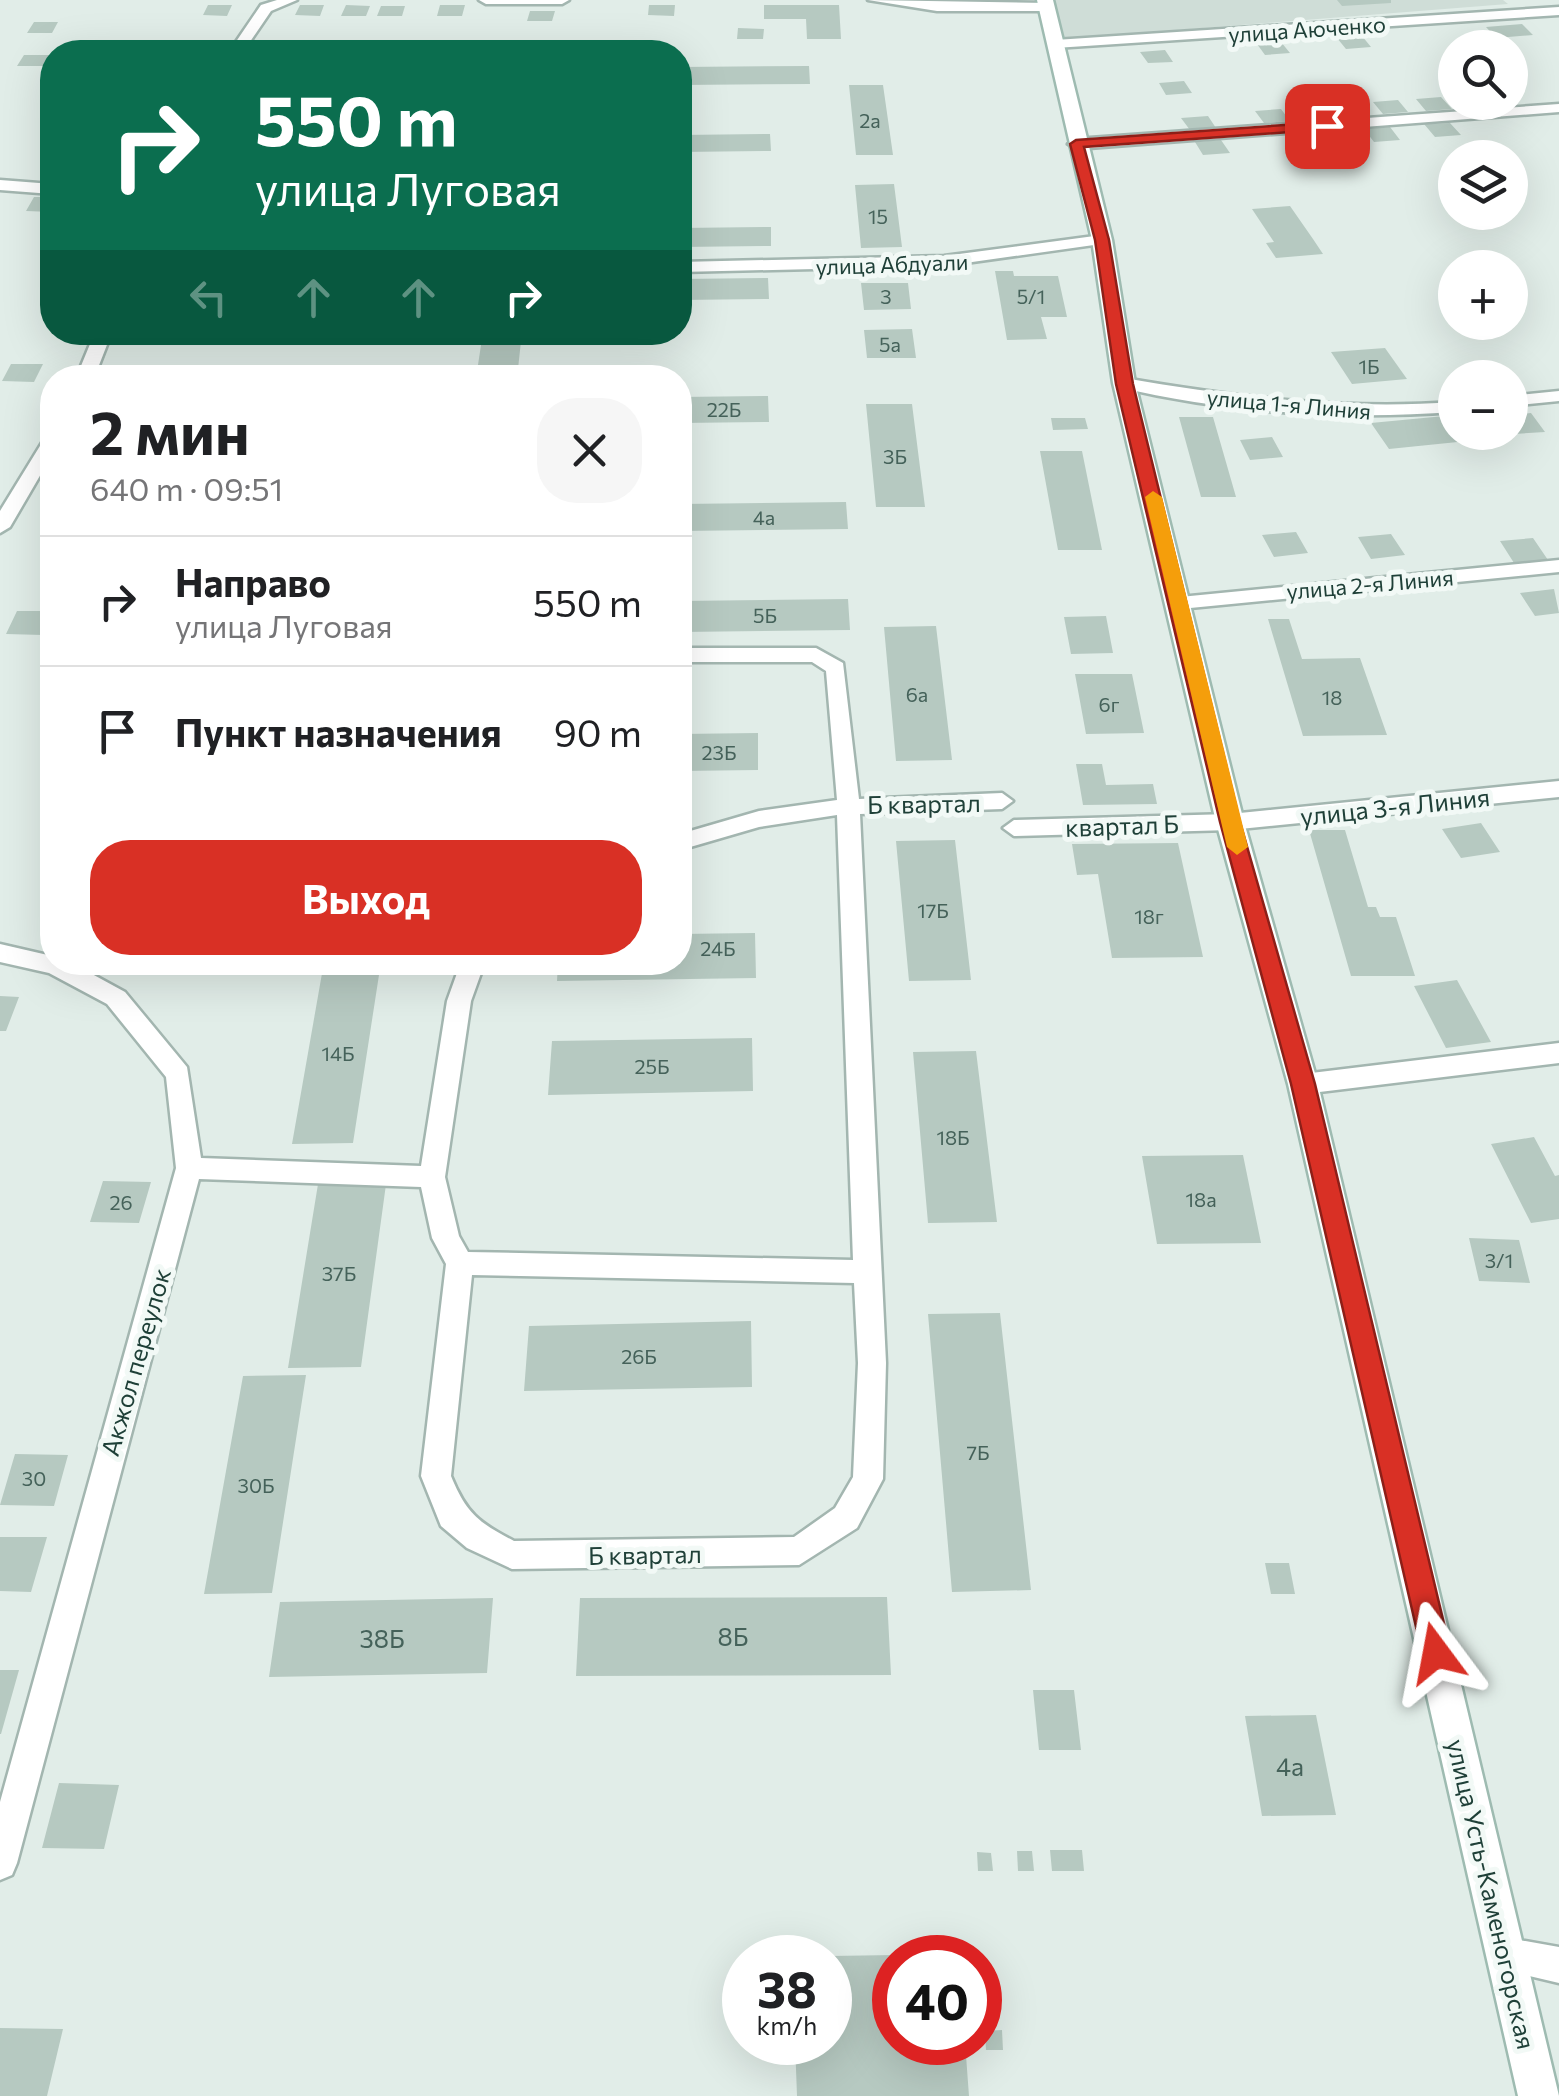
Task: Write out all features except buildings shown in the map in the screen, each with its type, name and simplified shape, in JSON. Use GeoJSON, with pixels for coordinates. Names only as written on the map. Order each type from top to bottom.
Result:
{"type":"FeatureCollection","features":[{"type":"Feature","properties":{"kind":"street"},"geometry":{"type":"LineString","coordinates":[[244,40],[262,12],[274,3],[290,0]]}},
{"type":"Feature","properties":{"kind":"street"},"geometry":{"type":"LineString","coordinates":[[486,0],[562,0]]}},
{"type":"Feature","properties":{"kind":"street"},"geometry":{"type":"LineString","coordinates":[[876,0],[938,7],[1045,3]]}},
{"type":"Feature","properties":{"kind":"street"},"geometry":{"type":"LineString","coordinates":[[1524,0],[1536,12]]}},
{"type":"Feature","properties":{"kind":"street","name":"улица Усть-Каменогорская"},"geometry":{"type":"LineString","coordinates":[[1045,3],[1102,240],[1124,384],[1180,602],[1230,822],[1303,1084],[1540,2096]]}},
{"type":"Feature","properties":{"kind":"street","name":"улица Аюченко"},"geometry":{"type":"LineString","coordinates":[[1054,44],[1559,12]]}},
{"type":"Feature","properties":{"kind":"street"},"geometry":{"type":"LineString","coordinates":[[1076,144],[1559,108]]}},
{"type":"Feature","properties":{"kind":"street"},"geometry":{"type":"LineString","coordinates":[[0,185],[40,188]]}},
{"type":"Feature","properties":{"kind":"street","name":"улица Абдуали"},"geometry":{"type":"LineString","coordinates":[[692,267],[886,268],[1020,256],[1102,240]]}},
{"type":"Feature","properties":{"kind":"street","name":"улица 1-я Линия"},"geometry":{"type":"LineString","coordinates":[[1124,384],[1212,399],[1352,411],[1438,408]]}},
{"type":"Feature","properties":{"kind":"street"},"geometry":{"type":"LineString","coordinates":[[1528,399],[1559,396]]}},
{"type":"Feature","properties":{"kind":"street"},"geometry":{"type":"LineString","coordinates":[[0,527],[40,461]]}},
{"type":"Feature","properties":{"kind":"street","name":"улица 2-я Линия"},"geometry":{"type":"LineString","coordinates":[[1180,602],[1559,566]]}},
{"type":"Feature","properties":{"kind":"street","name":"Б квартал"},"geometry":{"type":"LineString","coordinates":[[468,975],[459,1001],[432,1177],[446,1238],[460,1264],[436,1476],[452,1516],[478,1538],[512,1555],[799,1551],[846,1518],[868,1479],[872,1362],[860,1024],[845,804],[846,749],[836,668],[816,656],[692,654]]}},
{"type":"Feature","properties":{"kind":"street","name":"улица 3-я Линия"},"geometry":{"type":"LineString","coordinates":[[1230,822],[1559,789]]}},
{"type":"Feature","properties":{"kind":"street","name":"Б квартал"},"geometry":{"type":"LineString","coordinates":[[692,838],[764,815],[845,804],[1002,801]]}},
{"type":"Feature","properties":{"kind":"street","name":"квартал Б"},"geometry":{"type":"LineString","coordinates":[[1014,828],[1230,822]]}},
{"type":"Feature","properties":{"kind":"street","name":"Акжол переулок"},"geometry":{"type":"LineString","coordinates":[[0,953],[40,962]]}},
{"type":"Feature","properties":{"kind":"street","name":"Акжол переулок"},"geometry":{"type":"LineString","coordinates":[[0,1863],[189,1168],[178,1074],[116,998],[73,975]]}},
{"type":"Feature","properties":{"kind":"street"},"geometry":{"type":"LineString","coordinates":[[1303,1084],[1559,1052]]}},
{"type":"Feature","properties":{"kind":"street"},"geometry":{"type":"LineString","coordinates":[[189,1168],[432,1177]]}},
{"type":"Feature","properties":{"kind":"street"},"geometry":{"type":"LineString","coordinates":[[460,1264],[867,1272]]}},
{"type":"Feature","properties":{"kind":"street"},"geometry":{"type":"LineString","coordinates":[[1508,1956],[1559,1965]]}},
{"type":"Feature","properties":{"kind":"shaded area"},"geometry":{"type":"Polygon","coordinates":[[[1053,0],[1503,0],[1508,4],[1063,39],[1053,0]]]}},
{"type":"Feature","properties":{"kind":"slow traffic"},"geometry":{"type":"LineString","coordinates":[[1153,497],[1237,847]]}},
{"type":"Feature","properties":{"kind":"route"},"geometry":{"type":"LineString","coordinates":[[1327,126],[1076,144],[1102,240],[1124,384],[1180,602],[1230,822],[1303,1084],[1436,1653]]}}]}
